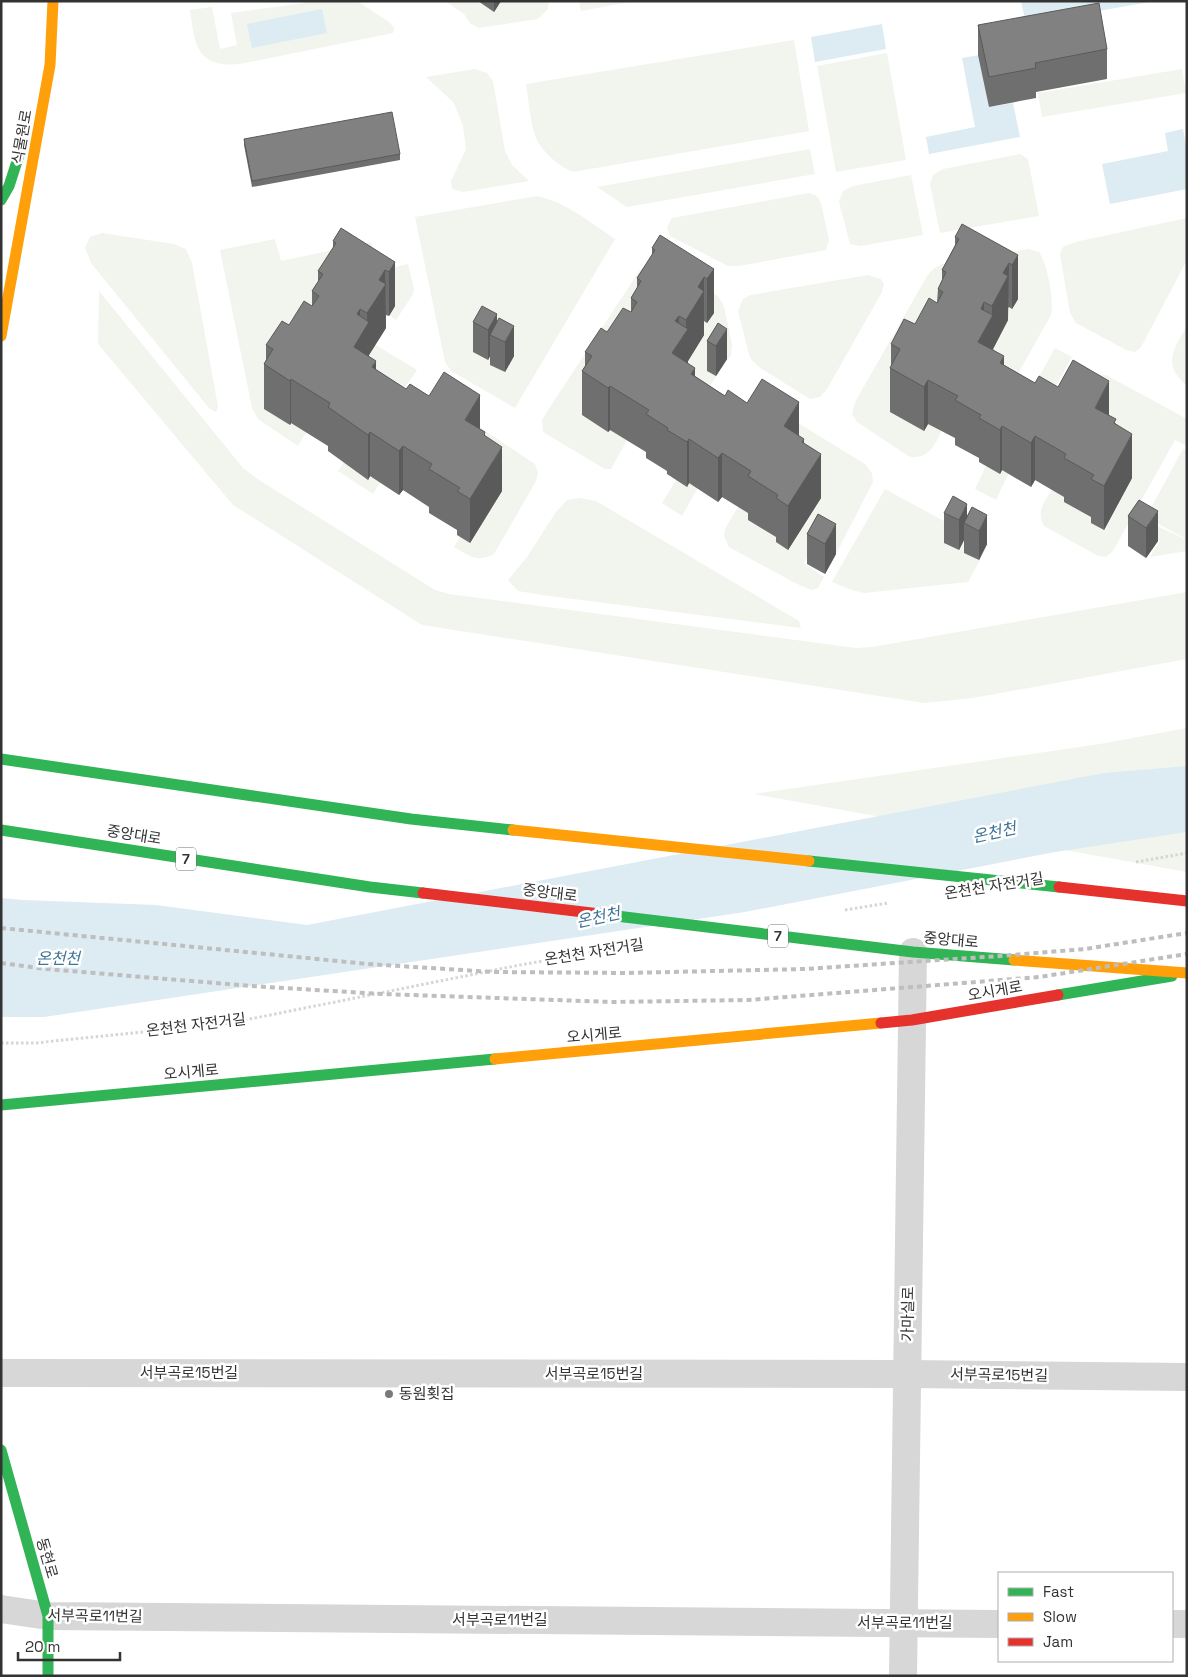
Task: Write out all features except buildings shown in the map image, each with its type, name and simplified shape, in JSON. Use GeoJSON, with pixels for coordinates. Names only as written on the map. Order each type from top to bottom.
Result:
{"type":"FeatureCollection","features":[{"type":"Feature","properties":{"kind":"main road","name":"식물원로"},"geometry":{"type":"LineString","coordinates":[[1,336],[50,65],[53,1]]}},
{"type":"Feature","properties":{"kind":"main road"},"geometry":{"type":"LineString","coordinates":[[1,200],[9,186],[50,65]]}},
{"type":"Feature","properties":{"kind":"main road"},"geometry":{"type":"LineString","coordinates":[[1,759],[411,819],[1187,901]]}},
{"type":"Feature","properties":{"kind":"main road","name":"중앙대로"},"geometry":{"type":"LineString","coordinates":[[1,830],[370,887],[914,952],[1187,974]]}},
{"type":"Feature","properties":{"kind":"main road","name":"오시게로"},"geometry":{"type":"LineString","coordinates":[[1,1105],[912,1020],[1187,974]]}},
{"type":"Feature","properties":{"kind":"main road","name":"동현로"},"geometry":{"type":"LineString","coordinates":[[1,1450],[48,1616],[48,1676]]}},
{"type":"Feature","properties":{"kind":"street","name":"가마실로"},"geometry":{"type":"LineString","coordinates":[[903,1676],[914,952]]}},
{"type":"Feature","properties":{"kind":"street","name":"서부곡로15번길"},"geometry":{"type":"LineString","coordinates":[[1,1373],[907,1374],[1187,1377]]}},
{"type":"Feature","properties":{"kind":"street","name":"서부곡로11번길"},"geometry":{"type":"LineString","coordinates":[[1,1609],[48,1616],[998,1624]]}},
{"type":"Feature","properties":{"kind":"street"},"geometry":{"type":"LineString","coordinates":[[1173,1624],[1187,1624]]}},
{"type":"Feature","properties":{"kind":"path"},"geometry":{"type":"LineString","coordinates":[[1128,863],[1187,853]]}},
{"type":"Feature","properties":{"kind":"path"},"geometry":{"type":"LineString","coordinates":[[844,911],[892,902]]}},
{"type":"Feature","properties":{"kind":"path","name":"온천천 자전거길"},"geometry":{"type":"LineString","coordinates":[[1,1043],[35,1043],[230,1023],[520,965],[618,948]]}},
{"type":"Feature","properties":{"kind":"shaded area"},"geometry":{"type":"Polygon","coordinates":[[[305,1],[357,1],[389,22],[394,28],[393,33],[240,64],[215,62],[201,52],[197,44],[190,10],[212,7],[220,49],[237,45],[231,13],[304,3],[305,1]]]}},
{"type":"Feature","properties":{"kind":"shaded area"},"geometry":{"type":"Polygon","coordinates":[[[445,1],[549,1],[548,9],[538,19],[479,28],[470,23],[464,14],[445,1]]]}},
{"type":"Feature","properties":{"kind":"shaded area"},"geometry":{"type":"Polygon","coordinates":[[[579,1],[634,1],[581,11],[579,1]]]}},
{"type":"Feature","properties":{"kind":"shaded area"},"geometry":{"type":"Polygon","coordinates":[[[794,40],[809,131],[573,172],[563,167],[549,155],[541,147],[535,136],[531,122],[526,84],[794,40]]]}},
{"type":"Feature","properties":{"kind":"shaded area"},"geometry":{"type":"Polygon","coordinates":[[[887,53],[906,160],[836,172],[817,66],[887,53]]]}},
{"type":"Feature","properties":{"kind":"shaded area"},"geometry":{"type":"Polygon","coordinates":[[[475,69],[487,73],[493,81],[505,151],[512,165],[529,181],[463,192],[452,189],[451,181],[466,149],[463,126],[454,103],[426,77],[475,69]]]}},
{"type":"Feature","properties":{"kind":"shaded area"},"geometry":{"type":"Polygon","coordinates":[[[1182,69],[1186,93],[1042,117],[1038,93],[1182,69]]]}},
{"type":"Feature","properties":{"kind":"shaded area"},"geometry":{"type":"Polygon","coordinates":[[[810,149],[815,174],[627,207],[597,187],[810,149]]]}},
{"type":"Feature","properties":{"kind":"shaded area"},"geometry":{"type":"Polygon","coordinates":[[[1020,154],[1028,159],[1039,216],[940,233],[930,184],[933,175],[943,169],[1020,154]]]}},
{"type":"Feature","properties":{"kind":"shaded area"},"geometry":{"type":"Polygon","coordinates":[[[911,175],[923,235],[861,246],[850,244],[839,202],[843,191],[853,186],[911,175]]]}},
{"type":"Feature","properties":{"kind":"shaded area"},"geometry":{"type":"Polygon","coordinates":[[[809,193],[817,196],[821,203],[829,240],[826,250],[739,266],[728,266],[670,236],[667,227],[672,218],[809,193]]]}},
{"type":"Feature","properties":{"kind":"shaded area"},"geometry":{"type":"Polygon","coordinates":[[[537,196],[568,208],[615,239],[515,408],[451,371],[445,362],[415,217],[537,196]]]}},
{"type":"Feature","properties":{"kind":"shaded area"},"geometry":{"type":"Polygon","coordinates":[[[1187,218],[1187,260],[1141,347],[1135,352],[1126,350],[1076,323],[1070,313],[1060,254],[1063,247],[1075,242],[1187,218]]]}},
{"type":"Feature","properties":{"kind":"shaded area"},"geometry":{"type":"Polygon","coordinates":[[[102,233],[174,244],[186,249],[192,263],[218,407],[216,412],[209,408],[91,263],[85,248],[90,237],[102,233]]]}},
{"type":"Feature","properties":{"kind":"shaded area"},"geometry":{"type":"Polygon","coordinates":[[[275,239],[281,261],[371,242],[378,271],[408,264],[414,289],[413,294],[396,320],[388,314],[369,341],[417,370],[399,396],[464,417],[535,464],[538,473],[536,481],[494,554],[478,558],[469,556],[454,547],[468,523],[387,472],[373,494],[338,471],[353,449],[311,424],[298,446],[258,419],[252,408],[220,250],[275,239]]]}},
{"type":"Feature","properties":{"kind":"shaded area"},"geometry":{"type":"Polygon","coordinates":[[[1029,249],[1039,252],[1048,274],[1051,292],[1051,315],[996,413],[1095,375],[1106,375],[1187,419],[1187,446],[1175,440],[1113,551],[1106,557],[1098,556],[1044,526],[1041,510],[1055,485],[1014,462],[996,500],[975,489],[994,449],[947,419],[934,446],[924,455],[910,457],[857,422],[852,414],[855,402],[927,276],[934,268],[945,263],[1029,249]]]}},
{"type":"Feature","properties":{"kind":"shaded area"},"geometry":{"type":"Polygon","coordinates":[[[658,262],[718,296],[724,306],[732,344],[731,355],[703,396],[655,407],[777,410],[865,464],[872,473],[873,482],[837,552],[816,541],[804,563],[824,577],[818,588],[811,590],[793,582],[729,547],[724,536],[725,529],[747,491],[709,468],[682,516],[662,503],[684,467],[632,431],[611,469],[605,469],[543,432],[542,420],[640,270],[649,264],[658,262]]]}},
{"type":"Feature","properties":{"kind":"shaded area"},"geometry":{"type":"Polygon","coordinates":[[[868,275],[881,279],[884,284],[882,292],[827,389],[820,397],[810,399],[759,367],[750,358],[738,311],[743,299],[750,295],[868,275]]]}},
{"type":"Feature","properties":{"kind":"shaded area"},"geometry":{"type":"Polygon","coordinates":[[[99,291],[243,468],[259,480],[435,590],[449,594],[856,648],[872,647],[1187,592],[1187,659],[973,698],[924,703],[422,625],[233,505],[98,344],[99,291]]]}},
{"type":"Feature","properties":{"kind":"shaded area"},"geometry":{"type":"Polygon","coordinates":[[[1187,326],[1187,386],[1174,370],[1172,357],[1187,326]]]}},
{"type":"Feature","properties":{"kind":"shaded area"},"geometry":{"type":"Polygon","coordinates":[[[1055,348],[1072,357],[1047,402],[1030,393],[1055,348]]]}},
{"type":"Feature","properties":{"kind":"shaded area"},"geometry":{"type":"Polygon","coordinates":[[[1183,449],[1187,451],[1186,539],[1146,517],[1183,449]]]}},
{"type":"Feature","properties":{"kind":"shaded area"},"geometry":{"type":"Polygon","coordinates":[[[885,489],[988,545],[968,582],[864,593],[832,582],[885,489]]]}},
{"type":"Feature","properties":{"kind":"shaded area"},"geometry":{"type":"Polygon","coordinates":[[[580,498],[596,501],[799,621],[801,628],[518,591],[508,580],[527,557],[556,512],[567,500],[580,498]]]}},
{"type":"Feature","properties":{"kind":"shaded area"},"geometry":{"type":"Polygon","coordinates":[[[1144,520],[1187,540],[1187,551],[1150,557],[1160,541],[1142,528],[1144,520]]]}},
{"type":"Feature","properties":{"kind":"shaded area"},"geometry":{"type":"Polygon","coordinates":[[[1187,728],[1187,872],[754,794],[1100,744],[1187,728]]]}},
{"type":"Feature","properties":{"kind":"water"},"geometry":{"type":"Polygon","coordinates":[[[1021,1],[1155,1],[1026,24],[1021,1]]]}},
{"type":"Feature","properties":{"kind":"water"},"geometry":{"type":"Polygon","coordinates":[[[322,9],[327,33],[252,48],[247,24],[322,9]]]}},
{"type":"Feature","properties":{"kind":"water"},"geometry":{"type":"Polygon","coordinates":[[[882,24],[886,49],[815,62],[811,37],[882,24]]]}},
{"type":"Feature","properties":{"kind":"water"},"geometry":{"type":"Polygon","coordinates":[[[979,55],[989,107],[1013,103],[1020,137],[929,154],[926,137],[975,127],[962,58],[979,55]]]}},
{"type":"Feature","properties":{"kind":"water"},"geometry":{"type":"Polygon","coordinates":[[[1183,129],[1187,151],[1187,189],[1110,204],[1102,164],[1168,151],[1165,133],[1183,129]]]}},
{"type":"Feature","properties":{"kind":"water","name":"온천천"},"geometry":{"type":"Polygon","coordinates":[[[1187,766],[1187,832],[1055,852],[745,912],[44,1017],[1,1017],[1,898],[156,905],[307,925],[1104,773],[1187,766]]]}},
{"type":"Feature","properties":{"kind":"railway"},"geometry":{"type":"LineString","coordinates":[[1,928],[368,964],[493,972],[626,973],[805,969],[1000,956],[1085,949],[1187,933]]}},
{"type":"Feature","properties":{"kind":"railway"},"geometry":{"type":"LineString","coordinates":[[1,963],[46,969],[251,986],[382,994],[612,1002],[748,1000],[1039,977],[1187,954]]}},
{"type":"Feature","properties":{"kind":"traffic: fast"},"geometry":{"type":"LineString","coordinates":[[1,200],[9,186],[20,152]]}},
{"type":"Feature","properties":{"kind":"traffic: fast"},"geometry":{"type":"LineString","coordinates":[[1,759],[411,819],[513,830]]}},
{"type":"Feature","properties":{"kind":"traffic: fast"},"geometry":{"type":"LineString","coordinates":[[1,830],[370,887],[423,893]]}},
{"type":"Feature","properties":{"kind":"traffic: fast"},"geometry":{"type":"LineString","coordinates":[[809,861],[1059,887]]}},
{"type":"Feature","properties":{"kind":"traffic: fast"},"geometry":{"type":"LineString","coordinates":[[600,914],[913,952],[1014,960]]}},
{"type":"Feature","properties":{"kind":"traffic: fast"},"geometry":{"type":"LineString","coordinates":[[1058,995],[1172,976]]}},
{"type":"Feature","properties":{"kind":"traffic: fast"},"geometry":{"type":"LineString","coordinates":[[1,1105],[495,1059]]}},
{"type":"Feature","properties":{"kind":"traffic: fast"},"geometry":{"type":"LineString","coordinates":[[1,1450],[48,1616],[48,1676]]}},
{"type":"Feature","properties":{"kind":"traffic: slow"},"geometry":{"type":"LineString","coordinates":[[1,336],[50,65],[53,1]]}},
{"type":"Feature","properties":{"kind":"traffic: slow"},"geometry":{"type":"LineString","coordinates":[[513,830],[809,861]]}},
{"type":"Feature","properties":{"kind":"traffic: slow"},"geometry":{"type":"LineString","coordinates":[[1014,960],[1187,973]]}},
{"type":"Feature","properties":{"kind":"traffic: slow"},"geometry":{"type":"LineString","coordinates":[[495,1059],[881,1023]]}},
{"type":"Feature","properties":{"kind":"traffic: jam"},"geometry":{"type":"LineString","coordinates":[[1059,887],[1187,901]]}},
{"type":"Feature","properties":{"kind":"traffic: jam"},"geometry":{"type":"LineString","coordinates":[[423,893],[600,914]]}},
{"type":"Feature","properties":{"kind":"traffic: jam"},"geometry":{"type":"LineString","coordinates":[[881,1023],[912,1020],[1058,995]]}},
{"type":"Feature","properties":{"kind":"place","name":"동원횟집"},"geometry":{"type":"Point","coordinates":[389,1394]}}]}
